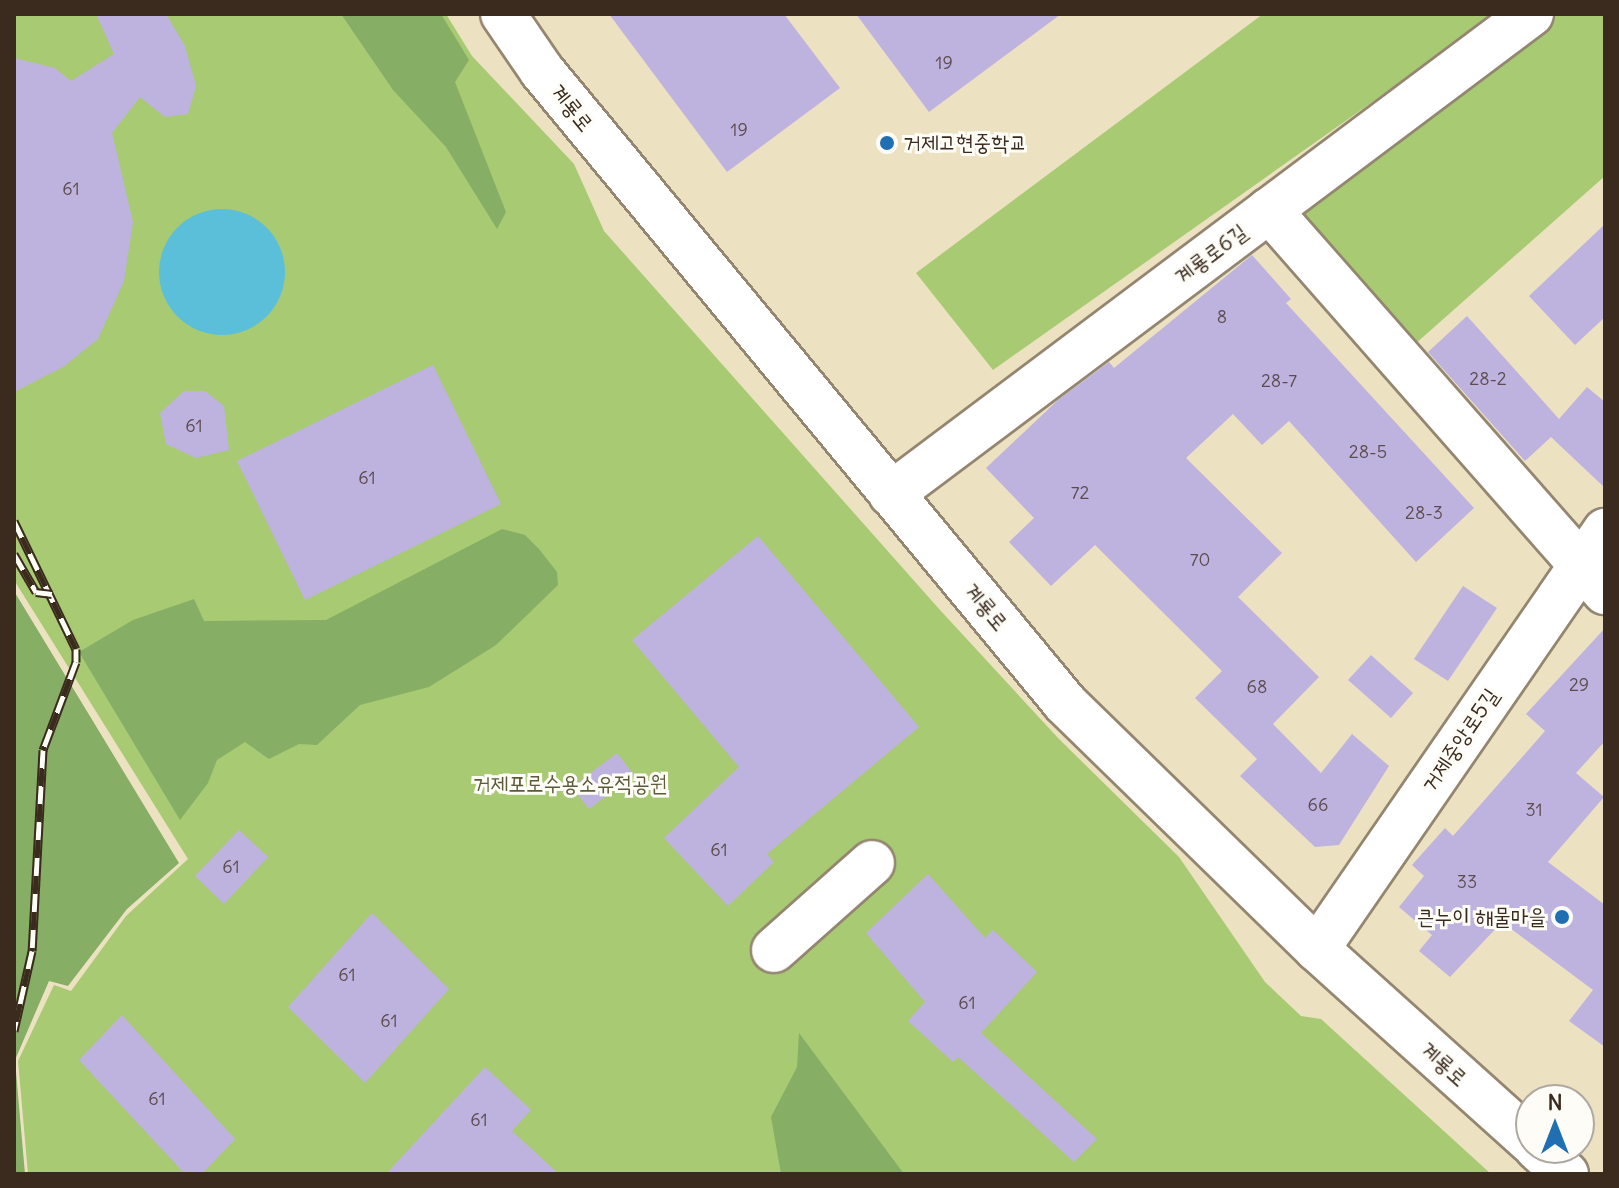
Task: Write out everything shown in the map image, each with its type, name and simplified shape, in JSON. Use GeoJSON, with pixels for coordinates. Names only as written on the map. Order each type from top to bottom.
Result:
{"type":"FeatureCollection","features":[{"type":"Feature","properties":{"kind":"street","name":"계룡로"},"geometry":{"type":"LineString","coordinates":[[503,14],[542,71],[1065,703],[1317,949],[1515,1128]]}},
{"type":"Feature","properties":{"kind":"street","name":"계룡로6길"},"geometry":{"type":"LineString","coordinates":[[891,494],[1531,14]]}},
{"type":"Feature","properties":{"kind":"street"},"geometry":{"type":"LineString","coordinates":[[1269,210],[1592,579]]}},
{"type":"Feature","properties":{"kind":"street","name":"거제중앙로5길"},"geometry":{"type":"LineString","coordinates":[[1317,949],[1592,579],[1605,531]]}},
{"type":"Feature","properties":{"kind":"street"},"geometry":{"type":"LineString","coordinates":[[774,950],[872,863]]}},
{"type":"Feature","properties":{"kind":"green space","name":"거제포로수용소유적공원"},"geometry":{"type":"Polygon","coordinates":[[[14,14],[446,14],[472,56],[574,164],[604,231],[940,610],[1059,739],[1179,857],[1265,982],[1301,1016],[1321,1019],[1491,1174],[28,1174],[18,1061],[54,985],[71,991],[126,916],[188,859],[14,580],[14,14]]]}},
{"type":"Feature","properties":{"kind":"green space"},"geometry":{"type":"Polygon","coordinates":[[[341,14],[441,14],[469,60],[455,82],[506,212],[497,229],[446,147],[393,90],[341,14]]]}},
{"type":"Feature","properties":{"kind":"green space"},"geometry":{"type":"Polygon","coordinates":[[[1263,14],[1497,14],[993,370],[916,273],[1263,14]]]}},
{"type":"Feature","properties":{"kind":"green space"},"geometry":{"type":"Polygon","coordinates":[[[1531,14],[1605,14],[1605,176],[1397,360],[1269,210],[1531,14]]]}},
{"type":"Feature","properties":{"kind":"green space"},"geometry":{"type":"Polygon","coordinates":[[[502,529],[525,535],[539,549],[557,572],[558,585],[496,645],[429,687],[360,705],[317,745],[299,744],[269,759],[245,742],[217,760],[208,783],[180,820],[79,652],[133,620],[194,599],[204,621],[326,620],[502,529]]]}},
{"type":"Feature","properties":{"kind":"green space"},"geometry":{"type":"Polygon","coordinates":[[[14,591],[179,863],[127,909],[68,986],[49,981],[15,1060],[25,1174],[14,1174],[14,591]]]}},
{"type":"Feature","properties":{"kind":"green space"},"geometry":{"type":"Polygon","coordinates":[[[799,1033],[904,1174],[781,1174],[771,1117],[797,1067],[799,1033]]]}},
{"type":"Feature","properties":{"kind":"water"},"geometry":{"type":"Polygon","coordinates":[[[222,209],[246,214],[267,227],[280,248],[285,272],[280,296],[267,317],[246,330],[222,335],[198,330],[177,317],[164,296],[159,272],[164,248],[177,227],[198,214],[222,209]]]}},
{"type":"Feature","properties":{"kind":"building"},"geometry":{"type":"Polygon","coordinates":[[[96,14],[166,14],[185,46],[196,86],[188,114],[165,117],[140,97],[112,133],[133,222],[124,281],[98,339],[63,367],[14,392],[14,58],[55,68],[71,81],[114,54],[96,14]]]}},
{"type":"Feature","properties":{"kind":"building"},"geometry":{"type":"Polygon","coordinates":[[[609,14],[784,14],[840,88],[727,172],[609,14]]]}},
{"type":"Feature","properties":{"kind":"building"},"geometry":{"type":"Polygon","coordinates":[[[856,14],[1061,14],[929,112],[856,14]]]}},
{"type":"Feature","properties":{"kind":"building"},"geometry":{"type":"Polygon","coordinates":[[[1605,224],[1605,317],[1575,345],[1529,296],[1605,224]]]}},
{"type":"Feature","properties":{"kind":"building"},"geometry":{"type":"Polygon","coordinates":[[[1252,255],[1291,299],[1286,303],[1474,508],[1416,562],[1289,421],[1262,445],[1233,414],[1186,458],[1282,553],[1238,597],[1319,677],[1273,724],[1321,773],[1352,734],[1389,766],[1339,845],[1315,847],[1240,776],[1257,759],[1195,698],[1222,671],[1095,545],[1051,586],[1009,542],[1034,518],[986,468],[1058,400],[1109,362],[1114,368],[1252,255]]]}},
{"type":"Feature","properties":{"kind":"building"},"geometry":{"type":"Polygon","coordinates":[[[1467,316],[1559,419],[1587,387],[1605,402],[1605,488],[1551,437],[1525,461],[1428,352],[1467,316]]]}},
{"type":"Feature","properties":{"kind":"building"},"geometry":{"type":"Polygon","coordinates":[[[433,365],[501,504],[305,600],[237,461],[433,365]]]}},
{"type":"Feature","properties":{"kind":"building"},"geometry":{"type":"Polygon","coordinates":[[[184,391],[205,391],[224,406],[229,450],[196,458],[166,444],[160,413],[184,391]]]}},
{"type":"Feature","properties":{"kind":"building"},"geometry":{"type":"Polygon","coordinates":[[[758,536],[919,727],[767,854],[774,862],[728,906],[664,838],[739,767],[632,640],[758,536]]]}},
{"type":"Feature","properties":{"kind":"building"},"geometry":{"type":"Polygon","coordinates":[[[1463,586],[1497,608],[1448,681],[1414,659],[1463,586]]]}},
{"type":"Feature","properties":{"kind":"building"},"geometry":{"type":"Polygon","coordinates":[[[1605,628],[1605,741],[1576,773],[1604,797],[1548,862],[1605,905],[1605,1047],[1569,1021],[1593,990],[1502,922],[1450,977],[1419,951],[1432,935],[1399,907],[1424,876],[1412,865],[1445,828],[1453,836],[1545,731],[1526,714],[1605,628]]]}},
{"type":"Feature","properties":{"kind":"building"},"geometry":{"type":"Polygon","coordinates":[[[1371,655],[1413,693],[1391,718],[1348,680],[1371,655]]]}},
{"type":"Feature","properties":{"kind":"building"},"geometry":{"type":"Polygon","coordinates":[[[617,753],[634,775],[589,809],[572,787],[617,753]]]}},
{"type":"Feature","properties":{"kind":"building"},"geometry":{"type":"Polygon","coordinates":[[[239,830],[268,857],[224,904],[195,876],[239,830]]]}},
{"type":"Feature","properties":{"kind":"building"},"geometry":{"type":"Polygon","coordinates":[[[928,874],[985,938],[993,930],[1037,972],[981,1033],[1097,1139],[1074,1162],[958,1057],[953,1062],[908,1021],[925,1002],[866,933],[928,874]]]}},
{"type":"Feature","properties":{"kind":"building"},"geometry":{"type":"Polygon","coordinates":[[[372,913],[449,989],[365,1083],[288,1007],[372,913]]]}},
{"type":"Feature","properties":{"kind":"building"},"geometry":{"type":"Polygon","coordinates":[[[122,1015],[235,1139],[202,1174],[185,1174],[79,1060],[122,1015]]]}},
{"type":"Feature","properties":{"kind":"building"},"geometry":{"type":"Polygon","coordinates":[[[485,1067],[531,1110],[512,1131],[559,1174],[386,1174],[485,1067]]]}},
{"type":"Feature","properties":{"kind":"railway"},"geometry":{"type":"LineString","coordinates":[[14,521],[76,649],[76,662],[43,750],[32,951],[14,1031]]}},
{"type":"Feature","properties":{"kind":"railway"},"geometry":{"type":"LineString","coordinates":[[14,554],[36,592],[52,594]]}},
{"type":"Feature","properties":{"kind":"place","name":"거제고현중학교"},"geometry":{"type":"Point","coordinates":[887,143]}},
{"type":"Feature","properties":{"kind":"place","name":"큰누이 해물마을"},"geometry":{"type":"Point","coordinates":[1562,917]}}]}
